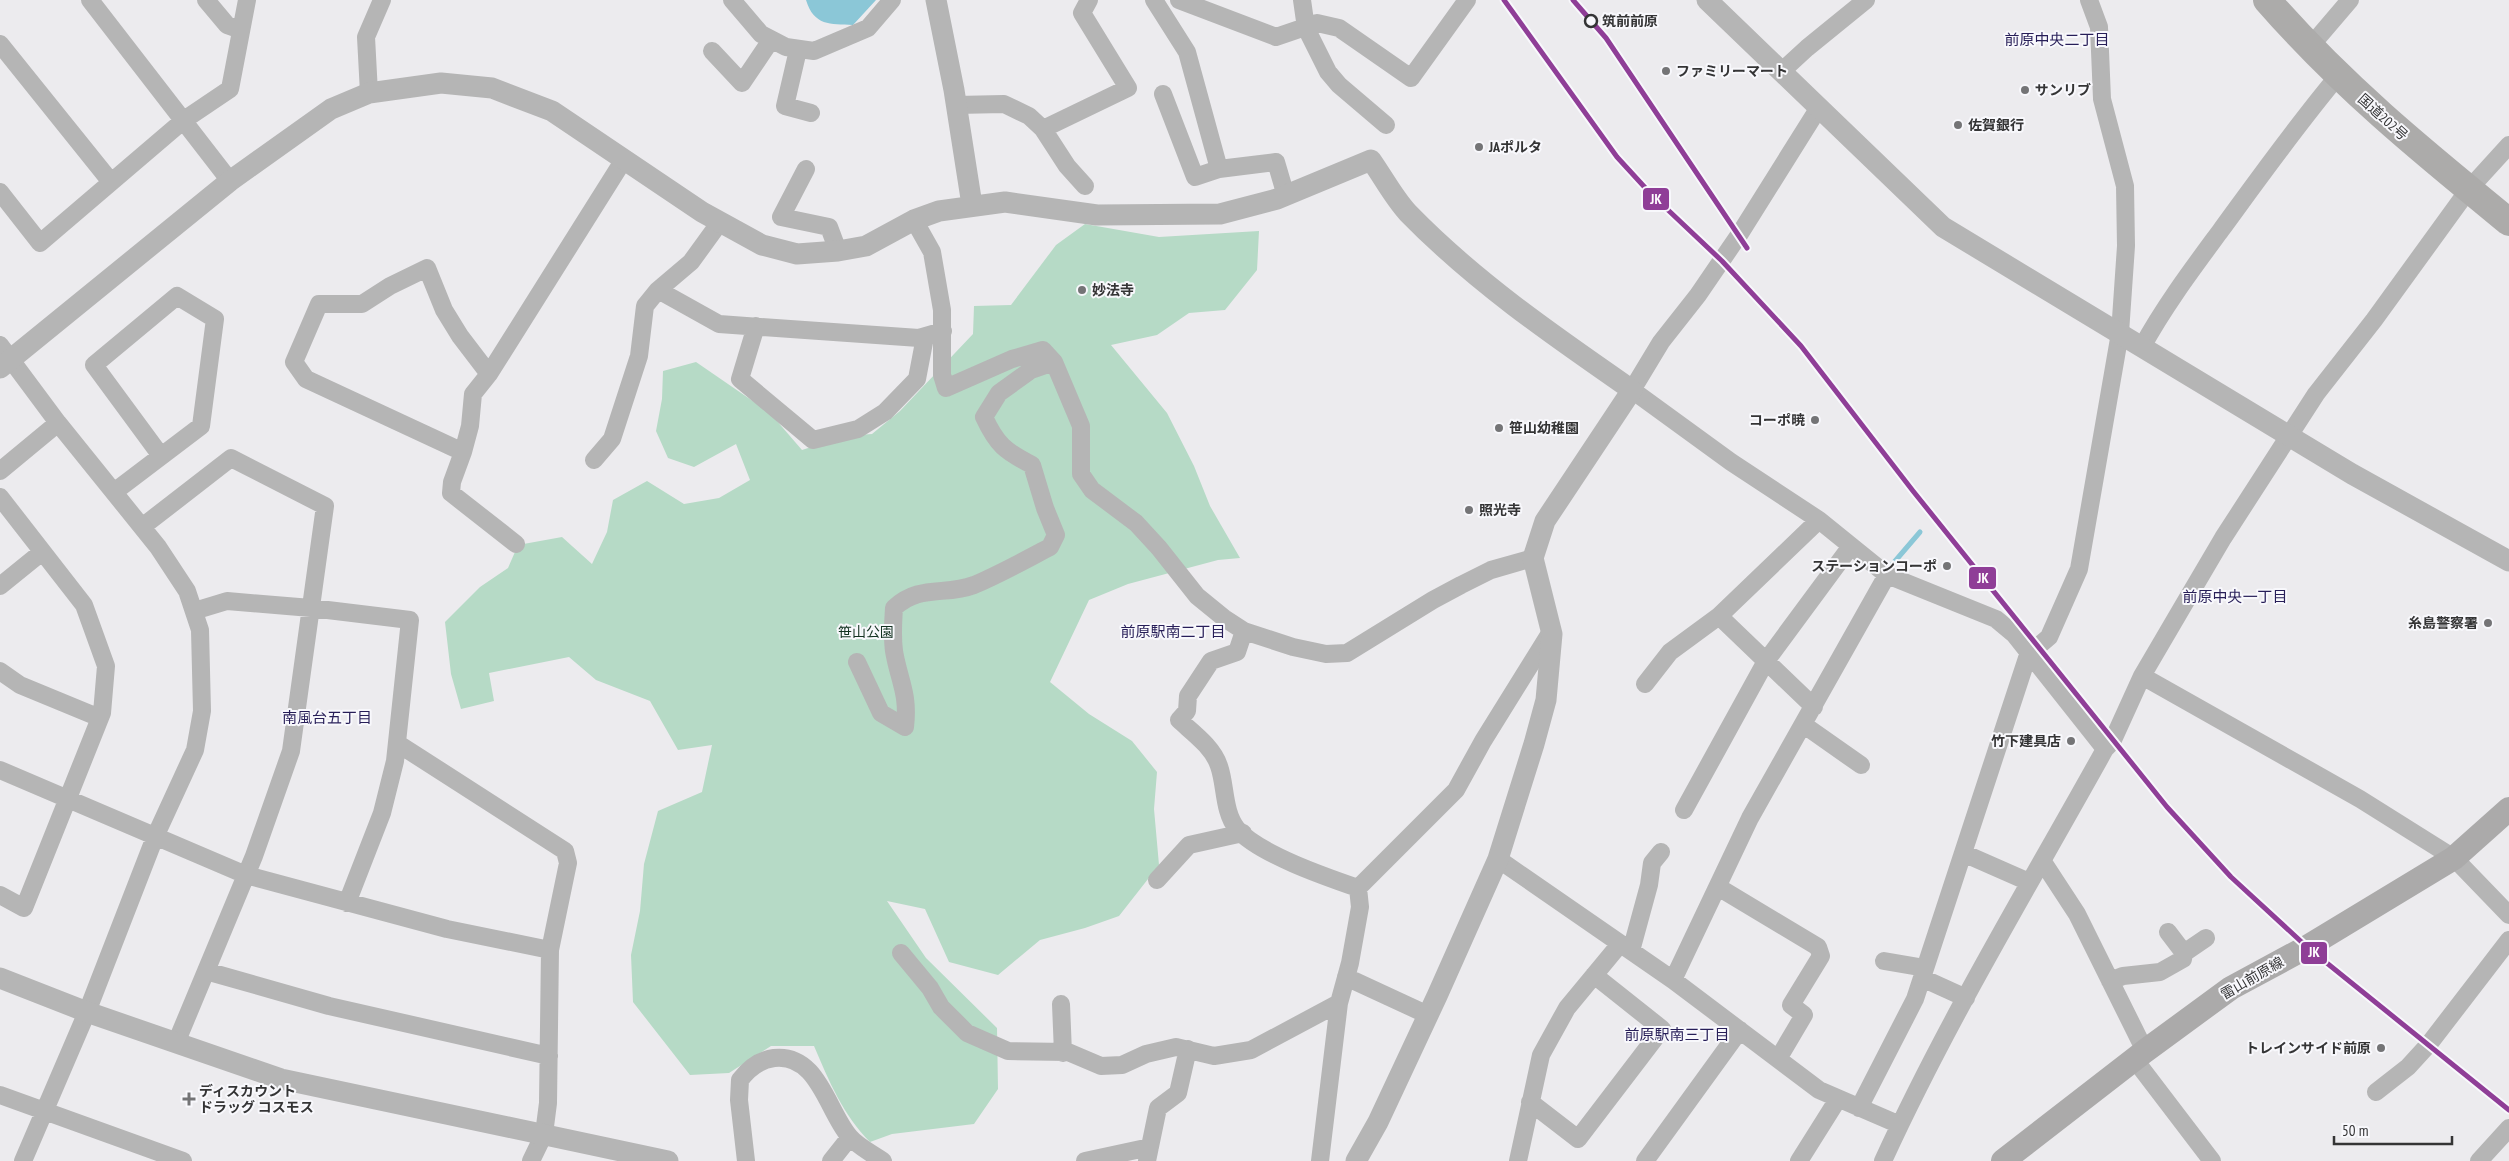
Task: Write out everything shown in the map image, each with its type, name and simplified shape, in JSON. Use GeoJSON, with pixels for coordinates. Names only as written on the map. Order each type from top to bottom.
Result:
{"type":"FeatureCollection","features":[{"type":"Feature","properties":{"kind":"highway","name":"国道202号"},"geometry":{"type":"LineString","coordinates":[[2267,0],[2309,48],[2338,76],[2412,143],[2509,222]]}},
{"type":"Feature","properties":{"kind":"main road","name":"雷山前原線"},"geometry":{"type":"LineString","coordinates":[[2003,1161],[2140,1055],[2231,988],[2307,947],[2454,858],[2509,809]]}},
{"type":"Feature","properties":{"kind":"street"},"geometry":{"type":"LineString","coordinates":[[90,0],[230,181]]}},
{"type":"Feature","properties":{"kind":"street"},"geometry":{"type":"LineString","coordinates":[[206,0],[227,25],[241,30]]}},
{"type":"Feature","properties":{"kind":"street"},"geometry":{"type":"LineString","coordinates":[[0,192],[40,242],[184,120],[230,89],[247,0]]}},
{"type":"Feature","properties":{"kind":"street"},"geometry":{"type":"LineString","coordinates":[[369,93],[366,37],[382,0]]}},
{"type":"Feature","properties":{"kind":"street"},"geometry":{"type":"LineString","coordinates":[[732,0],[761,34],[771,40],[798,50],[814,51],[831,46],[868,28],[892,0]]}},
{"type":"Feature","properties":{"kind":"street"},"geometry":{"type":"LineString","coordinates":[[936,0],[972,206]]}},
{"type":"Feature","properties":{"kind":"street"},"geometry":{"type":"LineString","coordinates":[[1043,129],[1128,88],[1082,14],[1089,0]]}},
{"type":"Feature","properties":{"kind":"street"},"geometry":{"type":"LineString","coordinates":[[1154,0],[1187,52],[1219,169]]}},
{"type":"Feature","properties":{"kind":"street"},"geometry":{"type":"LineString","coordinates":[[1179,0],[1276,37],[1317,23],[1338,28],[1410,78],[1467,0]]}},
{"type":"Feature","properties":{"kind":"street"},"geometry":{"type":"LineString","coordinates":[[1302,0],[1306,28],[1328,72],[1340,85],[1386,125]]}},
{"type":"Feature","properties":{"kind":"street"},"geometry":{"type":"LineString","coordinates":[[1707,0],[1818,109],[1943,227],[2352,474],[2509,561]]}},
{"type":"Feature","properties":{"kind":"street"},"geometry":{"type":"LineString","coordinates":[[1782,72],[1807,48],[1866,0]]}},
{"type":"Feature","properties":{"kind":"street"},"geometry":{"type":"LineString","coordinates":[[2309,48],[2350,0]]}},
{"type":"Feature","properties":{"kind":"street"},"geometry":{"type":"LineString","coordinates":[[1859,1108],[1915,999],[2028,655],[2048,636],[2079,569],[2120,333],[2126,246],[2125,186],[2102,99],[2099,27],[2093,2]]}},
{"type":"Feature","properties":{"kind":"street"},"geometry":{"type":"LineString","coordinates":[[712,51],[742,83],[771,40]]}},
{"type":"Feature","properties":{"kind":"street"},"geometry":{"type":"LineString","coordinates":[[0,44],[111,182]]}},
{"type":"Feature","properties":{"kind":"street"},"geometry":{"type":"LineString","coordinates":[[798,50],[785,106],[811,113]]}},
{"type":"Feature","properties":{"kind":"street"},"geometry":{"type":"LineString","coordinates":[[2142,347],[2161,312],[2178,288],[2258,179],[2338,76]]}},
{"type":"Feature","properties":{"kind":"street"},"geometry":{"type":"LineString","coordinates":[[23,1161],[87,1012],[155,837],[195,750],[202,711],[200,630],[187,591],[158,547],[4,357],[230,181],[331,109],[369,93],[441,83],[492,88],[552,111],[623,161],[720,222],[762,245],[797,254],[838,251],[866,246],[914,220],[939,211],[1005,202],[1097,215],[1168,216],[1220,214],[1286,196],[1371,160],[1407,211],[1462,262],[1567,345],[1731,462],[1818,520],[1887,575],[1996,619],[2014,634],[2028,655],[2104,749]]}},
{"type":"Feature","properties":{"kind":"street"},"geometry":{"type":"LineString","coordinates":[[1163,94],[1195,177],[1219,169],[1276,162],[1286,196]]}},
{"type":"Feature","properties":{"kind":"street"},"geometry":{"type":"LineString","coordinates":[[956,106],[1004,104],[1029,116],[1043,129],[1068,166],[1085,186]]}},
{"type":"Feature","properties":{"kind":"street"},"geometry":{"type":"LineString","coordinates":[[1356,1161],[1378,1122],[1498,859],[1546,700],[1552,630],[1533,558],[1545,521],[1632,390],[1661,342],[1698,295],[1739,235],[1818,109]]}},
{"type":"Feature","properties":{"kind":"street"},"geometry":{"type":"LineString","coordinates":[[1884,1161],[1922,1078],[2104,749],[2112,742],[2142,676],[2223,538],[2316,394],[2386,304],[2469,189],[2509,146]]}},
{"type":"Feature","properties":{"kind":"street"},"geometry":{"type":"LineString","coordinates":[[516,544],[451,493],[452,482],[464,452],[470,426],[473,394],[489,374],[623,161]]}},
{"type":"Feature","properties":{"kind":"street"},"geometry":{"type":"LineString","coordinates":[[806,169],[781,217],[829,227],[838,251]]}},
{"type":"Feature","properties":{"kind":"street"},"geometry":{"type":"LineString","coordinates":[[914,220],[932,252],[942,310],[942,375],[946,388],[1012,359],[1043,350],[1054,362],[1081,426],[1081,474],[1092,490],[1136,523],[1159,548],[1197,596],[1224,618],[1244,631],[1293,647],[1326,654],[1347,653],[1461,585],[1492,570],[1533,558]]}},
{"type":"Feature","properties":{"kind":"street"},"geometry":{"type":"LineString","coordinates":[[594,460],[612,439],[638,356],[645,306],[658,290],[691,262],[720,222]]}},
{"type":"Feature","properties":{"kind":"street"},"geometry":{"type":"LineString","coordinates":[[464,452],[306,379],[294,362],[319,304],[362,304],[390,286],[427,268],[444,310],[460,336],[489,374]]}},
{"type":"Feature","properties":{"kind":"street"},"geometry":{"type":"LineString","coordinates":[[658,290],[719,324],[925,337],[943,331]]}},
{"type":"Feature","properties":{"kind":"street"},"geometry":{"type":"LineString","coordinates":[[114,492],[161,456],[200,426],[215,319],[177,296],[94,365],[161,456]]}},
{"type":"Feature","properties":{"kind":"street"},"geometry":{"type":"LineString","coordinates":[[756,326],[740,379],[813,440],[858,429],[885,412],[917,379],[925,337]]}},
{"type":"Feature","properties":{"kind":"street"},"geometry":{"type":"LineString","coordinates":[[857,662],[881,713],[905,727],[906,693],[895,652],[893,634],[894,608],[903,600],[916,593],[971,586],[1050,547],[1055,540],[1056,535],[1044,508],[1032,465],[1013,455],[995,439],[984,417],[999,393],[1032,370],[1054,362]]}},
{"type":"Feature","properties":{"kind":"street"},"geometry":{"type":"LineString","coordinates":[[0,471],[58,423]]}},
{"type":"Feature","properties":{"kind":"street"},"geometry":{"type":"LineString","coordinates":[[142,527],[230,458],[325,506],[291,751],[246,875],[176,1043]]}},
{"type":"Feature","properties":{"kind":"street"},"geometry":{"type":"LineString","coordinates":[[0,497],[84,605],[106,666],[100,718],[69,800],[24,908],[0,894]]}},
{"type":"Feature","properties":{"kind":"street"},"geometry":{"type":"LineString","coordinates":[[1644,684],[1670,652],[1719,616],[1818,520]]}},
{"type":"Feature","properties":{"kind":"street"},"geometry":{"type":"LineString","coordinates":[[1684,810],[1766,661],[1851,546]]}},
{"type":"Feature","properties":{"kind":"street"},"geometry":{"type":"LineString","coordinates":[[0,586],[42,552]]}},
{"type":"Feature","properties":{"kind":"street"},"geometry":{"type":"LineString","coordinates":[[1673,980],[1750,818],[1887,575]]}},
{"type":"Feature","properties":{"kind":"street"},"geometry":{"type":"LineString","coordinates":[[194,611],[227,601],[311,608],[410,620],[395,761],[382,813],[347,903]]}},
{"type":"Feature","properties":{"kind":"street"},"geometry":{"type":"LineString","coordinates":[[1719,616],[1814,707]]}},
{"type":"Feature","properties":{"kind":"street"},"geometry":{"type":"LineString","coordinates":[[1358,888],[1456,790],[1483,741],[1552,630]]}},
{"type":"Feature","properties":{"kind":"street"},"geometry":{"type":"LineString","coordinates":[[1244,631],[1236,652],[1211,661],[1188,696],[1187,711],[1179,720],[1206,745],[1219,765],[1226,805],[1237,828],[1266,849],[1322,876],[1358,888]]}},
{"type":"Feature","properties":{"kind":"street"},"geometry":{"type":"LineString","coordinates":[[0,671],[20,685],[100,718]]}},
{"type":"Feature","properties":{"kind":"street"},"geometry":{"type":"LineString","coordinates":[[2142,676],[2352,794],[2454,858],[2509,915]]}},
{"type":"Feature","properties":{"kind":"street"},"geometry":{"type":"LineString","coordinates":[[1804,725],[1861,764]]}},
{"type":"Feature","properties":{"kind":"street"},"geometry":{"type":"LineString","coordinates":[[397,743],[565,852],[568,863],[550,950],[548,1103],[544,1134],[531,1161]]}},
{"type":"Feature","properties":{"kind":"street"},"geometry":{"type":"LineString","coordinates":[[0,770],[246,875],[447,929],[550,950]]}},
{"type":"Feature","properties":{"kind":"street"},"geometry":{"type":"LineString","coordinates":[[1157,880],[1188,845],[1243,833]]}},
{"type":"Feature","properties":{"kind":"street"},"geometry":{"type":"LineString","coordinates":[[1518,1161],[1541,1056],[1567,1008],[1594,975],[1626,948],[1649,885],[1652,863],[1661,852]]}},
{"type":"Feature","properties":{"kind":"street"},"geometry":{"type":"LineString","coordinates":[[1963,853],[2030,882]]}},
{"type":"Feature","properties":{"kind":"street"},"geometry":{"type":"LineString","coordinates":[[1498,859],[1673,980],[1819,1090],[1900,1125]]}},
{"type":"Feature","properties":{"kind":"street"},"geometry":{"type":"LineString","coordinates":[[2043,862],[2077,914],[2110,982],[2140,1055],[2212,1161]]}},
{"type":"Feature","properties":{"kind":"street"},"geometry":{"type":"LineString","coordinates":[[1718,887],[1818,947],[1820,956],[1791,1005],[1804,1015],[1778,1059]]}},
{"type":"Feature","properties":{"kind":"street"},"geometry":{"type":"LineString","coordinates":[[1320,1161],[1339,1003],[1360,907],[1358,888]]}},
{"type":"Feature","properties":{"kind":"street"},"geometry":{"type":"LineString","coordinates":[[2168,932],[2184,953]]}},
{"type":"Feature","properties":{"kind":"street"},"geometry":{"type":"LineString","coordinates":[[2110,982],[2124,976],[2160,972],[2183,959],[2184,953],[2206,938]]}},
{"type":"Feature","properties":{"kind":"street"},"geometry":{"type":"LineString","coordinates":[[2376,1092],[2408,1067],[2429,1044],[2509,940]]}},
{"type":"Feature","properties":{"kind":"street"},"geometry":{"type":"LineString","coordinates":[[901,953],[930,988],[941,1007],[967,1033],[1008,1051],[1068,1052],[1101,1066],[1122,1065],[1146,1054],[1176,1047],[1214,1056],[1251,1050],[1339,1003]]}},
{"type":"Feature","properties":{"kind":"street"},"geometry":{"type":"LineString","coordinates":[[1884,961],[1924,972],[1966,998]]}},
{"type":"Feature","properties":{"kind":"street"},"geometry":{"type":"LineString","coordinates":[[206,970],[329,1006],[549,1056]]}},
{"type":"Feature","properties":{"kind":"street"},"geometry":{"type":"LineString","coordinates":[[1530,1102],[1578,1139],[1662,1029],[1594,975]]}},
{"type":"Feature","properties":{"kind":"street"},"geometry":{"type":"LineString","coordinates":[[1346,977],[1428,1015]]}},
{"type":"Feature","properties":{"kind":"street"},"geometry":{"type":"LineString","coordinates":[[0,978],[87,1012],[281,1079],[668,1161]]}},
{"type":"Feature","properties":{"kind":"street"},"geometry":{"type":"LineString","coordinates":[[1061,1004],[1063,1053]]}},
{"type":"Feature","properties":{"kind":"street"},"geometry":{"type":"LineString","coordinates":[[1645,1161],[1740,1030]]}},
{"type":"Feature","properties":{"kind":"street"},"geometry":{"type":"LineString","coordinates":[[1085,1161],[1148,1154],[1158,1108],[1178,1093],[1188,1049]]}},
{"type":"Feature","properties":{"kind":"street"},"geometry":{"type":"LineString","coordinates":[[746,1161],[739,1100],[740,1080],[750,1068],[764,1060],[783,1058],[798,1061],[803,1065],[816,1079],[850,1137],[884,1161]]}},
{"type":"Feature","properties":{"kind":"street"},"geometry":{"type":"LineString","coordinates":[[0,1095],[183,1161]]}},
{"type":"Feature","properties":{"kind":"street"},"geometry":{"type":"LineString","coordinates":[[1799,1161],[1838,1098]]}},
{"type":"Feature","properties":{"kind":"street"},"geometry":{"type":"LineString","coordinates":[[2479,1161],[2509,1128]]}},
{"type":"Feature","properties":{"kind":"street"},"geometry":{"type":"LineString","coordinates":[[831,1161],[850,1137]]}},
{"type":"Feature","properties":{"kind":"green space","name":"笹山公園"},"geometry":{"type":"Polygon","coordinates":[[[1085,224],[1159,237],[1259,231],[1257,270],[1225,310],[1189,313],[1157,335],[1111,345],[1167,413],[1194,466],[1210,506],[1240,558],[1218,560],[1128,584],[1089,600],[1050,682],[1089,714],[1132,741],[1157,772],[1154,809],[1159,865],[1119,916],[1085,928],[1040,940],[998,975],[949,962],[925,909],[887,901],[926,958],[997,1028],[998,1089],[974,1124],[892,1134],[870,1142],[860,1132],[844,1109],[814,1046],[771,1046],[729,1073],[690,1075],[633,1002],[631,955],[640,911],[644,864],[658,811],[702,792],[712,745],[678,750],[650,701],[596,680],[569,657],[489,673],[494,701],[461,709],[451,674],[445,622],[480,587],[508,568],[518,545],[562,537],[592,564],[607,532],[613,500],[647,481],[684,504],[719,498],[750,480],[736,444],[694,467],[668,458],[656,431],[662,399],[663,371],[696,362],[770,413],[802,450],[845,436],[872,434],[900,411],[973,334],[974,306],[1011,305],[1056,245],[1085,224]]]}},
{"type":"Feature","properties":{"kind":"water"},"geometry":{"type":"Polygon","coordinates":[[[806,0],[876,0],[853,25],[830,24],[818,19],[813,15],[806,0]]]}},
{"type":"Feature","properties":{"kind":"waterway"},"geometry":{"type":"LineString","coordinates":[[1890,567],[1920,532]]}},
{"type":"Feature","properties":{"kind":"transit line","name":"JK"},"geometry":{"type":"LineString","coordinates":[[1504,0],[1617,157],[1650,193],[1722,261],[1801,346],[1913,491],[2167,807],[2231,877],[2307,947],[2509,1110]]}},
{"type":"Feature","properties":{"kind":"transit line","name":"JK"},"geometry":{"type":"LineString","coordinates":[[1573,0],[1606,38],[1747,248]]}},
{"type":"Feature","properties":{"kind":"place","name":"筑前前原"},"geometry":{"type":"Point","coordinates":[1591,21]}},
{"type":"Feature","properties":{"kind":"place","name":"ファミリーマート"},"geometry":{"type":"Point","coordinates":[1666,71]}},
{"type":"Feature","properties":{"kind":"place","name":"サンリブ"},"geometry":{"type":"Point","coordinates":[2025,90]}},
{"type":"Feature","properties":{"kind":"place","name":"佐賀銀行"},"geometry":{"type":"Point","coordinates":[1958,125]}},
{"type":"Feature","properties":{"kind":"place","name":"JAポルタ"},"geometry":{"type":"Point","coordinates":[1479,147]}},
{"type":"Feature","properties":{"kind":"place","name":"妙法寺"},"geometry":{"type":"Point","coordinates":[1082,290]}},
{"type":"Feature","properties":{"kind":"place","name":"コーポ暁"},"geometry":{"type":"Point","coordinates":[1815,420]}},
{"type":"Feature","properties":{"kind":"place","name":"笹山幼稚園"},"geometry":{"type":"Point","coordinates":[1499,428]}},
{"type":"Feature","properties":{"kind":"place","name":"照光寺"},"geometry":{"type":"Point","coordinates":[1469,510]}},
{"type":"Feature","properties":{"kind":"place","name":"ステーションコーポ"},"geometry":{"type":"Point","coordinates":[1947,566]}},
{"type":"Feature","properties":{"kind":"place","name":"糸島警察署"},"geometry":{"type":"Point","coordinates":[2488,623]}},
{"type":"Feature","properties":{"kind":"place","name":"竹下建具店"},"geometry":{"type":"Point","coordinates":[2071,741]}},
{"type":"Feature","properties":{"kind":"place","name":"トレインサイド前原"},"geometry":{"type":"Point","coordinates":[2381,1048]}},
{"type":"Feature","properties":{"kind":"place","name":"ディスカウント ドラッグ コスモス"},"geometry":{"type":"Point","coordinates":[189,1099]}},
{"type":"Feature","properties":{"kind":"district","name":"前原中央二丁目"},"geometry":{"type":"Point","coordinates":[2057,39]}},
{"type":"Feature","properties":{"kind":"district","name":"前原中央一丁目"},"geometry":{"type":"Point","coordinates":[2235,596]}},
{"type":"Feature","properties":{"kind":"district","name":"前原駅南二丁目"},"geometry":{"type":"Point","coordinates":[1173,631]}},
{"type":"Feature","properties":{"kind":"district","name":"南風台五丁目"},"geometry":{"type":"Point","coordinates":[327,717]}},
{"type":"Feature","properties":{"kind":"district","name":"前原駅南三丁目"},"geometry":{"type":"Point","coordinates":[1677,1034]}}]}
